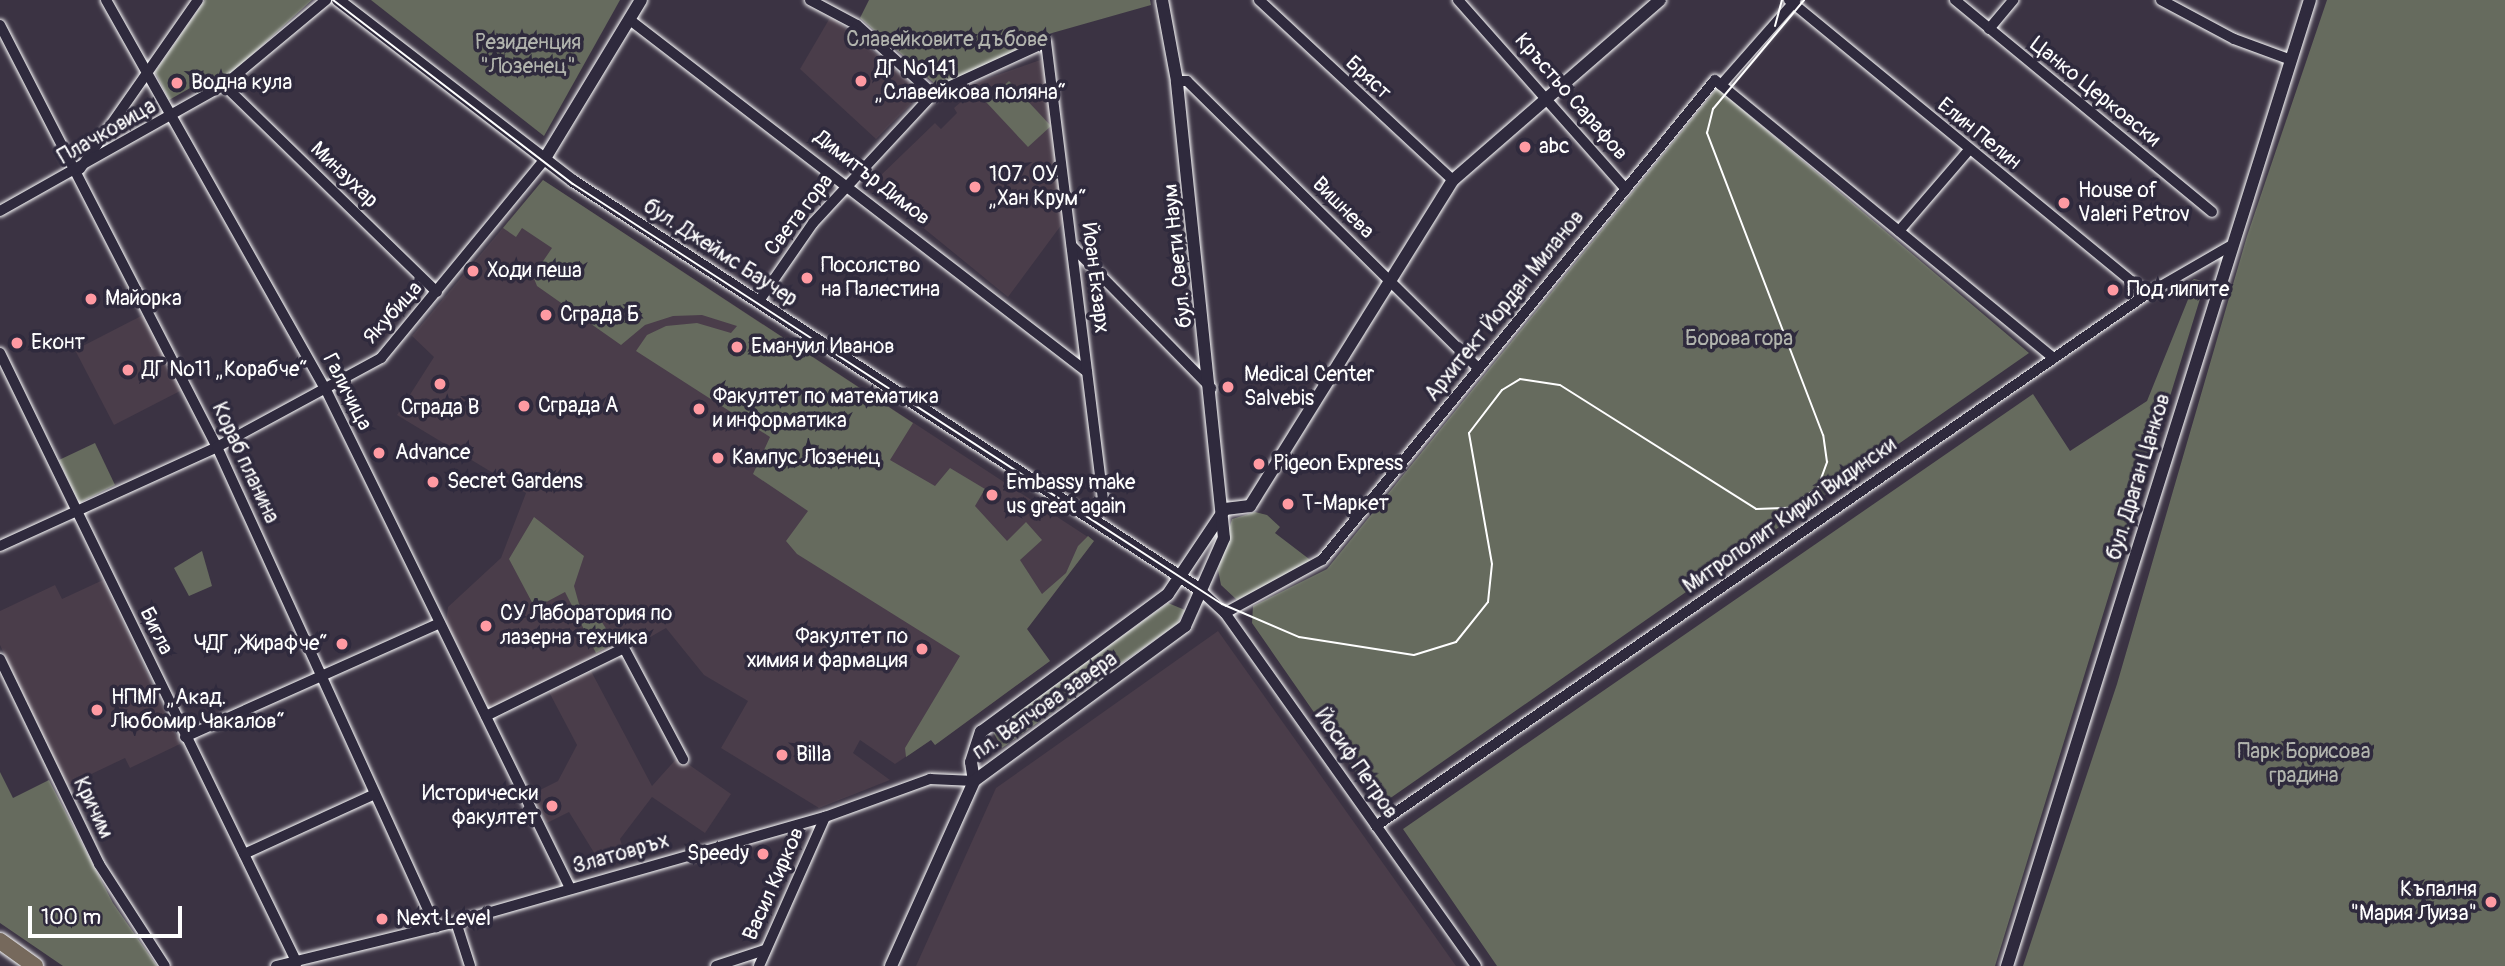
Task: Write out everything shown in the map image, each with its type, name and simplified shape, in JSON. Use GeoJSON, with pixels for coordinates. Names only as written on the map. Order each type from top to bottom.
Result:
{"type":"FeatureCollection","features":[{"type":"Feature","properties":{"kind":"main road"},"geometry":{"type":"LineString","coordinates":[[0,941],[35,966]]}},
{"type":"Feature","properties":{"kind":"street","name":"Галичица"},"geometry":{"type":"LineString","coordinates":[[106,0],[326,390],[570,888]]}},
{"type":"Feature","properties":{"kind":"street"},"geometry":{"type":"LineString","coordinates":[[78,173],[198,0]]}},
{"type":"Feature","properties":{"kind":"street","name":"Плачковица"},"geometry":{"type":"LineString","coordinates":[[0,211],[78,173],[224,85],[326,0]]}},
{"type":"Feature","properties":{"kind":"street","name":"бул. Джеймс Баучер"},"geometry":{"type":"LineString","coordinates":[[338,0],[544,160],[1183,574],[1199,589]]}},
{"type":"Feature","properties":{"kind":"street"},"geometry":{"type":"LineString","coordinates":[[544,160],[640,0]]}},
{"type":"Feature","properties":{"kind":"street"},"geometry":{"type":"LineString","coordinates":[[810,0],[857,25],[933,94]]}},
{"type":"Feature","properties":{"kind":"street","name":"бул. Свети Наум"},"geometry":{"type":"LineString","coordinates":[[1162,0],[1178,81],[1225,509],[1224,538],[1199,589]]}},
{"type":"Feature","properties":{"kind":"street","name":"Бряст"},"geometry":{"type":"LineString","coordinates":[[1259,0],[1453,180]]}},
{"type":"Feature","properties":{"kind":"street","name":"Кръстьо Сарафов"},"geometry":{"type":"LineString","coordinates":[[1458,0],[1548,96],[1626,189]]}},
{"type":"Feature","properties":{"kind":"street"},"geometry":{"type":"LineString","coordinates":[[1183,574],[1225,509],[1250,506],[1453,180],[1660,0]]}},
{"type":"Feature","properties":{"kind":"street","name":"Цанко Церковски"},"geometry":{"type":"LineString","coordinates":[[1955,0],[2212,212]]}},
{"type":"Feature","properties":{"kind":"street"},"geometry":{"type":"LineString","coordinates":[[1989,29],[2013,0]]}},
{"type":"Feature","properties":{"kind":"street"},"geometry":{"type":"LineString","coordinates":[[2161,0],[2234,39],[2291,60]]}},
{"type":"Feature","properties":{"kind":"street","name":"бул. Драган Цанков"},"geometry":{"type":"LineString","coordinates":[[2007,966],[2230,246],[2310,0]]}},
{"type":"Feature","properties":{"kind":"street","name":"Архитект Йордан Миланов"},"geometry":{"type":"LineString","coordinates":[[1225,613],[1322,560],[1715,80],[1721,85],[1793,1]]}},
{"type":"Feature","properties":{"kind":"street","name":"Елин Пелин"},"geometry":{"type":"LineString","coordinates":[[1793,1],[1968,150],[2147,294]]}},
{"type":"Feature","properties":{"kind":"street","name":"Димитър Димов"},"geometry":{"type":"LineString","coordinates":[[630,20],[849,183],[1087,372]]}},
{"type":"Feature","properties":{"kind":"street","name":"Кораб планина"},"geometry":{"type":"LineString","coordinates":[[0,24],[217,447],[436,927]]}},
{"type":"Feature","properties":{"kind":"street","name":"Света гора"},"geometry":{"type":"LineString","coordinates":[[759,301],[849,183],[933,94],[1046,42]]}},
{"type":"Feature","properties":{"kind":"street","name":"Йоан Екзарх"},"geometry":{"type":"LineString","coordinates":[[1046,42],[1103,501],[1095,517]]}},
{"type":"Feature","properties":{"kind":"street","name":"Вишнева"},"geometry":{"type":"LineString","coordinates":[[1178,81],[1187,81],[1479,369]]}},
{"type":"Feature","properties":{"kind":"street","name":"Минзухар"},"geometry":{"type":"LineString","coordinates":[[224,85],[437,292]]}},
{"type":"Feature","properties":{"kind":"street"},"geometry":{"type":"LineString","coordinates":[[1721,85],[2053,358]]}},
{"type":"Feature","properties":{"kind":"street"},"geometry":{"type":"LineString","coordinates":[[1899,231],[1968,150]]}},
{"type":"Feature","properties":{"kind":"street","name":"Якубица"},"geometry":{"type":"LineString","coordinates":[[0,546],[217,447],[381,358],[544,160]]}},
{"type":"Feature","properties":{"kind":"street"},"geometry":{"type":"LineString","coordinates":[[1072,245],[1212,389]]}},
{"type":"Feature","properties":{"kind":"street","name":"Митрополит Кирил Видински"},"geometry":{"type":"LineString","coordinates":[[1376,825],[2147,294],[2230,246]]}},
{"type":"Feature","properties":{"kind":"street","name":"Бигла"},"geometry":{"type":"LineString","coordinates":[[0,353],[297,963]]}},
{"type":"Feature","properties":{"kind":"street","name":"пл. Велчова завера"},"geometry":{"type":"LineString","coordinates":[[1183,574],[1145,612],[981,732],[971,762],[974,782],[1157,650],[1185,626],[1199,589]]}},
{"type":"Feature","properties":{"kind":"street","name":"Йосиф Петров"},"geometry":{"type":"LineString","coordinates":[[1199,589],[1225,613],[1476,966]]}},
{"type":"Feature","properties":{"kind":"street"},"geometry":{"type":"LineString","coordinates":[[185,737],[323,678],[440,623]]}},
{"type":"Feature","properties":{"kind":"street"},"geometry":{"type":"LineString","coordinates":[[486,716],[624,648],[683,758]]}},
{"type":"Feature","properties":{"kind":"street","name":"Кричим"},"geometry":{"type":"LineString","coordinates":[[0,659],[99,864],[165,966]]}},
{"type":"Feature","properties":{"kind":"street","name":"Златовръх"},"geometry":{"type":"LineString","coordinates":[[276,966],[456,922],[825,817],[930,779],[974,782]]}},
{"type":"Feature","properties":{"kind":"street"},"geometry":{"type":"LineString","coordinates":[[891,966],[974,782]]}},
{"type":"Feature","properties":{"kind":"street"},"geometry":{"type":"LineString","coordinates":[[244,854],[375,794]]}},
{"type":"Feature","properties":{"kind":"street","name":"Васил Кирков"},"geometry":{"type":"LineString","coordinates":[[758,966],[825,817]]}},
{"type":"Feature","properties":{"kind":"street"},"geometry":{"type":"LineString","coordinates":[[456,922],[470,966]]}},
{"type":"Feature","properties":{"kind":"street"},"geometry":{"type":"LineString","coordinates":[[716,966],[765,950]]}},
{"type":"Feature","properties":{"kind":"shaded area","name":"ДГ №141 „Славейкова поляна“"},"geometry":{"type":"Polygon","coordinates":[[[831,16],[922,93],[876,139],[800,69],[831,16]]]}},
{"type":"Feature","properties":{"kind":"shaded area","name":"107. ОУ „Хан Крум“"},"geometry":{"type":"Polygon","coordinates":[[[1043,59],[1065,220],[1008,297],[910,217],[908,206],[879,177],[935,123],[941,129],[957,113],[954,108],[972,92],[966,86],[1043,59]]]}},
{"type":"Feature","properties":{"kind":"shaded area","name":"Кампус Лозенец"},"geometry":{"type":"Polygon","coordinates":[[[543,180],[1094,541],[1027,629],[1050,661],[935,745],[931,740],[895,764],[860,740],[853,753],[890,780],[819,808],[721,748],[748,701],[704,675],[666,628],[633,647],[628,640],[489,709],[446,622],[448,607],[501,558],[526,493],[397,415],[434,357],[412,336],[543,180]]]}},
{"type":"Feature","properties":{"kind":"shaded area","name":"ДГ №11 „Корабче“"},"geometry":{"type":"Polygon","coordinates":[[[143,315],[182,390],[114,425],[75,350],[143,315]]]}},
{"type":"Feature","properties":{"kind":"shaded area","name":"НПМГ „Акад. Любомир Чакалов“"},"geometry":{"type":"Polygon","coordinates":[[[103,580],[180,744],[130,768],[125,758],[66,786],[0,645],[0,611],[55,585],[62,599],[103,580]]]}},
{"type":"Feature","properties":{"kind":"shaded area"},"geometry":{"type":"Polygon","coordinates":[[[1218,631],[1456,966],[916,966],[996,788],[1218,631]]]}},
{"type":"Feature","properties":{"kind":"shaded area"},"geometry":{"type":"Polygon","coordinates":[[[591,671],[652,786],[678,757],[731,794],[705,833],[652,797],[620,839],[625,854],[601,864],[569,812],[547,823],[532,794],[558,781],[577,745],[549,692],[591,671]]]}},
{"type":"Feature","properties":{"kind":"green space"},"geometry":{"type":"Polygon","coordinates":[[[205,0],[312,0],[222,82],[199,96],[192,87],[169,100],[155,72],[205,0]]]}},
{"type":"Feature","properties":{"kind":"green space","name":"Резиденция \"Лозенец\""},"geometry":{"type":"Polygon","coordinates":[[[371,0],[620,0],[544,136],[371,0]]]}},
{"type":"Feature","properties":{"kind":"green space","name":"Славейковите дъбове"},"geometry":{"type":"Polygon","coordinates":[[[869,0],[1150,0],[1151,5],[1045,35],[941,89],[860,18],[869,0]]]}},
{"type":"Feature","properties":{"kind":"green space","name":"Парк Борисова градина"},"geometry":{"type":"Polygon","coordinates":[[[2327,0],[2505,0],[2505,966],[2023,966],[2117,684],[2247,236],[2327,0]]]}},
{"type":"Feature","properties":{"kind":"green space"},"geometry":{"type":"Polygon","coordinates":[[[1009,81],[1051,126],[1028,147],[986,102],[1009,81]]]}},
{"type":"Feature","properties":{"kind":"green space","name":"Борова гора"},"geometry":{"type":"Polygon","coordinates":[[[1717,88],[2029,353],[1379,806],[1252,623],[1253,606],[1327,569],[1717,88]]]}},
{"type":"Feature","properties":{"kind":"green space"},"geometry":{"type":"Polygon","coordinates":[[[543,180],[913,423],[890,460],[935,486],[950,468],[985,489],[975,506],[1007,541],[1026,522],[1042,540],[1020,560],[1042,594],[1066,573],[1078,546],[1088,536],[1094,541],[1027,629],[1050,661],[935,745],[931,740],[906,757],[905,748],[960,656],[797,554],[786,541],[808,511],[753,474],[770,437],[636,351],[647,335],[666,326],[697,323],[731,333],[737,326],[702,315],[673,316],[645,325],[621,345],[537,286],[533,276],[552,248],[522,228],[516,237],[503,228],[543,180]]]}},
{"type":"Feature","properties":{"kind":"green space"},"geometry":{"type":"Polygon","coordinates":[[[2194,279],[2203,281],[2203,289],[1995,966],[1497,966],[1403,829],[2033,394],[2070,451],[2147,401],[2189,297],[2180,290],[2194,279]]]}},
{"type":"Feature","properties":{"kind":"green space"},"geometry":{"type":"Polygon","coordinates":[[[95,443],[115,485],[79,503],[59,460],[95,443]]]}},
{"type":"Feature","properties":{"kind":"green space"},"geometry":{"type":"Polygon","coordinates":[[[1255,512],[1267,515],[1280,527],[1275,533],[1313,562],[1237,600],[1221,585],[1218,570],[1232,519],[1255,512]]]}},
{"type":"Feature","properties":{"kind":"green space"},"geometry":{"type":"Polygon","coordinates":[[[534,517],[584,556],[574,586],[579,604],[600,619],[615,643],[596,653],[565,592],[535,608],[509,559],[534,517]]]}},
{"type":"Feature","properties":{"kind":"green space"},"geometry":{"type":"Polygon","coordinates":[[[202,551],[212,586],[189,596],[174,568],[202,551]]]}},
{"type":"Feature","properties":{"kind":"green space"},"geometry":{"type":"Polygon","coordinates":[[[1168,603],[1185,610],[1177,624],[1002,748],[992,730],[1168,603]]]}},
{"type":"Feature","properties":{"kind":"green space"},"geometry":{"type":"Polygon","coordinates":[[[0,772],[13,798],[49,780],[113,903],[157,966],[63,966],[0,923],[0,772]]]}},
{"type":"Feature","properties":{"kind":"tram line"},"geometry":{"type":"LineString","coordinates":[[333,0],[573,184],[1222,604],[1299,637],[1414,655],[1456,642],[1488,602],[1492,564],[1469,433],[1502,390],[1520,379],[1560,385],[1756,509],[1790,508],[1818,487],[1827,462],[1823,435],[1707,133],[1713,109],[1804,0]]}},
{"type":"Feature","properties":{"kind":"tram line"},"geometry":{"type":"LineString","coordinates":[[1775,26],[1782,0]]}},
{"type":"Feature","properties":{"kind":"place","name":"ДГ №141 „Славейкова поляна“"},"geometry":{"type":"Point","coordinates":[861,81]}},
{"type":"Feature","properties":{"kind":"place","name":"Водна кула"},"geometry":{"type":"Point","coordinates":[177,83]}},
{"type":"Feature","properties":{"kind":"place","name":"abc"},"geometry":{"type":"Point","coordinates":[1525,147]}},
{"type":"Feature","properties":{"kind":"place","name":"107. ОУ „Хан Крум“"},"geometry":{"type":"Point","coordinates":[975,187]}},
{"type":"Feature","properties":{"kind":"place","name":"House of Valeri Petrov"},"geometry":{"type":"Point","coordinates":[2064,203]}},
{"type":"Feature","properties":{"kind":"place","name":"Ходи пеша"},"geometry":{"type":"Point","coordinates":[473,271]}},
{"type":"Feature","properties":{"kind":"place","name":"Посолство на Палестина"},"geometry":{"type":"Point","coordinates":[807,278]}},
{"type":"Feature","properties":{"kind":"place","name":"Под липите"},"geometry":{"type":"Point","coordinates":[2113,290]}},
{"type":"Feature","properties":{"kind":"place","name":"Майорка"},"geometry":{"type":"Point","coordinates":[91,299]}},
{"type":"Feature","properties":{"kind":"place","name":"Сграда Б"},"geometry":{"type":"Point","coordinates":[546,315]}},
{"type":"Feature","properties":{"kind":"place","name":"Еконт"},"geometry":{"type":"Point","coordinates":[17,343]}},
{"type":"Feature","properties":{"kind":"place","name":"Емануил Иванов"},"geometry":{"type":"Point","coordinates":[737,347]}},
{"type":"Feature","properties":{"kind":"place","name":"ДГ №11 „Корабче“"},"geometry":{"type":"Point","coordinates":[128,370]}},
{"type":"Feature","properties":{"kind":"place","name":"Сграда В"},"geometry":{"type":"Point","coordinates":[440,384]}},
{"type":"Feature","properties":{"kind":"place","name":"Medical Center Salvebis"},"geometry":{"type":"Point","coordinates":[1228,387]}},
{"type":"Feature","properties":{"kind":"place","name":"Сграда А"},"geometry":{"type":"Point","coordinates":[524,406]}},
{"type":"Feature","properties":{"kind":"place","name":"Факултет по математика и информатика"},"geometry":{"type":"Point","coordinates":[699,409]}},
{"type":"Feature","properties":{"kind":"place","name":"Advance"},"geometry":{"type":"Point","coordinates":[379,453]}},
{"type":"Feature","properties":{"kind":"place","name":"Кампус Лозенец"},"geometry":{"type":"Point","coordinates":[718,458]}},
{"type":"Feature","properties":{"kind":"place","name":"Pigeon Express"},"geometry":{"type":"Point","coordinates":[1259,464]}},
{"type":"Feature","properties":{"kind":"place","name":"Secret Gardens"},"geometry":{"type":"Point","coordinates":[433,482]}},
{"type":"Feature","properties":{"kind":"place","name":"Embassy make us great again"},"geometry":{"type":"Point","coordinates":[992,495]}},
{"type":"Feature","properties":{"kind":"place","name":"Т-Маркет"},"geometry":{"type":"Point","coordinates":[1288,504]}},
{"type":"Feature","properties":{"kind":"place","name":"СУ Лаборатория по лазерна техника"},"geometry":{"type":"Point","coordinates":[486,626]}},
{"type":"Feature","properties":{"kind":"place","name":"ЧДГ „Жирафче“"},"geometry":{"type":"Point","coordinates":[342,644]}},
{"type":"Feature","properties":{"kind":"place","name":"Факултет по химия и фармация"},"geometry":{"type":"Point","coordinates":[922,649]}},
{"type":"Feature","properties":{"kind":"place","name":"НПМГ „Акад. Любомир Чакалов“"},"geometry":{"type":"Point","coordinates":[97,710]}},
{"type":"Feature","properties":{"kind":"place","name":"Billa"},"geometry":{"type":"Point","coordinates":[782,755]}},
{"type":"Feature","properties":{"kind":"place","name":"Исторически факултет"},"geometry":{"type":"Point","coordinates":[552,806]}},
{"type":"Feature","properties":{"kind":"place","name":"Speedy"},"geometry":{"type":"Point","coordinates":[763,854]}},
{"type":"Feature","properties":{"kind":"place","name":"Къпалня \"Мария Луиза\""},"geometry":{"type":"Point","coordinates":[2491,902]}},
{"type":"Feature","properties":{"kind":"place","name":"Next Level"},"geometry":{"type":"Point","coordinates":[382,919]}}]}
